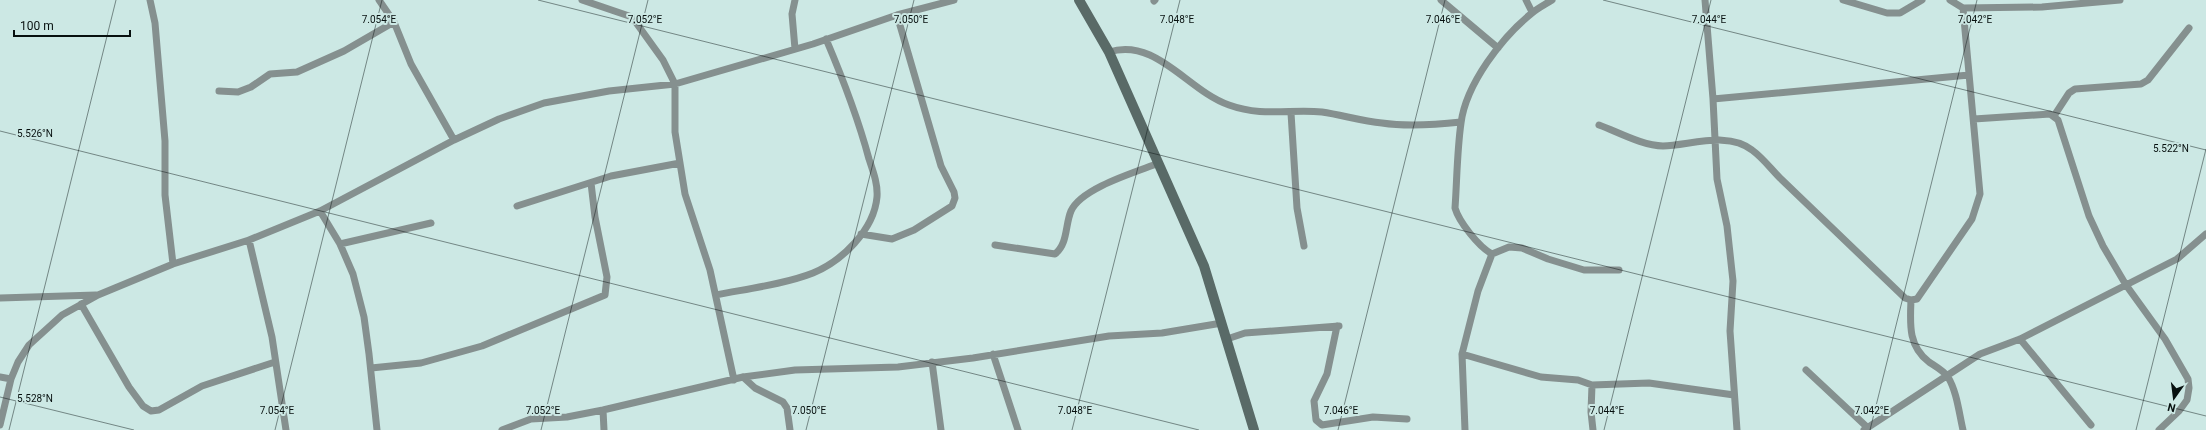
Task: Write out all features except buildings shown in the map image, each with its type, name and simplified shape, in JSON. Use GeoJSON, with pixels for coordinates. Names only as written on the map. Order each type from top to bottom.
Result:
{"type":"FeatureCollection","features":[{"type":"Feature","properties":{"kind":"street"},"geometry":{"type":"LineString","coordinates":[[150,0],[155,22],[165,141],[165,195],[173,264]]}},
{"type":"Feature","properties":{"kind":"street"},"geometry":{"type":"LineString","coordinates":[[379,0],[394,22],[411,64],[454,140]]}},
{"type":"Feature","properties":{"kind":"street"},"geometry":{"type":"LineString","coordinates":[[582,0],[632,17],[663,60],[675,84],[675,132],[685,194],[716,296],[734,380]]}},
{"type":"Feature","properties":{"kind":"street"},"geometry":{"type":"LineString","coordinates":[[794,0],[792,14],[795,49]]}},
{"type":"Feature","properties":{"kind":"street"},"geometry":{"type":"LineString","coordinates":[[0,425],[11,379],[18,362],[29,345],[48,326],[80,304],[98,295],[173,264],[248,240],[320,211],[454,140],[499,120],[544,104],[609,91],[675,84],[826,40],[897,15],[954,0]]}},
{"type":"Feature","properties":{"kind":"street"},"geometry":{"type":"LineString","coordinates":[[1079,0],[1109,52],[1204,266],[1254,430]]}},
{"type":"Feature","properties":{"kind":"street"},"geometry":{"type":"LineString","coordinates":[[1441,0],[1498,48]]}},
{"type":"Feature","properties":{"kind":"street"},"geometry":{"type":"LineString","coordinates":[[1526,0],[1532,12]]}},
{"type":"Feature","properties":{"kind":"street"},"geometry":{"type":"LineString","coordinates":[[1492,254],[1464,227],[1458,218],[1455,208],[1461,122],[1469,94],[1498,48],[1509,34],[1532,12],[1552,0]]}},
{"type":"Feature","properties":{"kind":"street"},"geometry":{"type":"LineString","coordinates":[[1705,0],[1713,99],[1717,179],[1727,226],[1733,281],[1730,332],[1737,430]]}},
{"type":"Feature","properties":{"kind":"street"},"geometry":{"type":"LineString","coordinates":[[1843,0],[1887,13],[1900,13],[1922,0]]}},
{"type":"Feature","properties":{"kind":"street"},"geometry":{"type":"LineString","coordinates":[[1950,0],[1962,8],[2042,6],[2120,0]]}},
{"type":"Feature","properties":{"kind":"street"},"geometry":{"type":"LineString","coordinates":[[2037,0],[2042,6]]}},
{"type":"Feature","properties":{"kind":"street"},"geometry":{"type":"LineString","coordinates":[[1599,125],[1641,141],[1662,146],[1729,140],[1751,149],[1905,298],[1911,300],[1917,299],[1972,219],[1980,194],[1974,119],[1962,8]]}},
{"type":"Feature","properties":{"kind":"street"},"geometry":{"type":"LineString","coordinates":[[861,234],[892,239],[914,230],[952,206],[955,198],[954,192],[941,166],[897,15]]}},
{"type":"Feature","properties":{"kind":"street"},"geometry":{"type":"LineString","coordinates":[[219,91],[238,92],[251,87],[270,74],[297,72],[326,60],[394,22]]}},
{"type":"Feature","properties":{"kind":"street"},"geometry":{"type":"LineString","coordinates":[[2054,116],[2069,93],[2075,89],[2142,84],[2148,80],[2189,28]]}},
{"type":"Feature","properties":{"kind":"street"},"geometry":{"type":"LineString","coordinates":[[716,296],[813,273],[840,258],[861,234],[875,209],[876,183],[861,128],[826,40]]}},
{"type":"Feature","properties":{"kind":"street"},"geometry":{"type":"LineString","coordinates":[[1109,52],[1122,48],[1136,49],[1152,56],[1227,105],[1248,111],[1291,113],[1322,112],[1376,122],[1409,125],[1461,122]]}},
{"type":"Feature","properties":{"kind":"street"},"geometry":{"type":"LineString","coordinates":[[1713,99],[1969,75]]}},
{"type":"Feature","properties":{"kind":"street"},"geometry":{"type":"LineString","coordinates":[[1291,113],[1297,208],[1304,246]]}},
{"type":"Feature","properties":{"kind":"street"},"geometry":{"type":"LineString","coordinates":[[1974,119],[2050,114],[2058,120],[2089,216],[2103,246],[2126,285],[2165,339],[2188,379],[2189,388],[2187,400],[2179,411],[2159,430]]}},
{"type":"Feature","properties":{"kind":"street"},"geometry":{"type":"LineString","coordinates":[[517,206],[611,176],[680,163]]}},
{"type":"Feature","properties":{"kind":"street"},"geometry":{"type":"LineString","coordinates":[[995,245],[1055,254],[1061,250],[1071,212],[1076,203],[1088,194],[1159,163]]}},
{"type":"Feature","properties":{"kind":"street"},"geometry":{"type":"LineString","coordinates":[[371,368],[421,363],[482,346],[605,295],[606,277],[595,217],[591,183]]}},
{"type":"Feature","properties":{"kind":"street"},"geometry":{"type":"LineString","coordinates":[[320,211],[340,244],[353,274],[364,317],[377,430]]}},
{"type":"Feature","properties":{"kind":"street"},"geometry":{"type":"LineString","coordinates":[[340,244],[431,222]]}},
{"type":"Feature","properties":{"kind":"street"},"geometry":{"type":"LineString","coordinates":[[1806,370],[1866,429],[1980,354],[2020,339],[2177,259],[2206,234]]}},
{"type":"Feature","properties":{"kind":"street"},"geometry":{"type":"LineString","coordinates":[[248,240],[272,336],[286,430]]}},
{"type":"Feature","properties":{"kind":"street"},"geometry":{"type":"LineString","coordinates":[[1465,430],[1462,354],[1478,292],[1492,254],[1509,247],[1522,248],[1548,259],[1584,270],[1618,270]]}},
{"type":"Feature","properties":{"kind":"street"},"geometry":{"type":"LineString","coordinates":[[0,298],[98,295]]}},
{"type":"Feature","properties":{"kind":"street"},"geometry":{"type":"LineString","coordinates":[[1911,300],[1911,336],[1921,356],[1947,375],[1951,384],[1963,430]]}},
{"type":"Feature","properties":{"kind":"street"},"geometry":{"type":"LineString","coordinates":[[80,304],[129,387],[143,406],[151,411],[159,410],[202,386],[275,362]]}},
{"type":"Feature","properties":{"kind":"street"},"geometry":{"type":"LineString","coordinates":[[502,430],[531,419],[567,416],[603,410],[743,377],[795,370],[898,367],[1109,336],[1162,333],[1222,323]]}},
{"type":"Feature","properties":{"kind":"street"},"geometry":{"type":"LineString","coordinates":[[1227,339],[1245,333],[1338,326],[1327,374],[1314,401],[1316,420],[1322,425],[1373,417],[1407,419]]}},
{"type":"Feature","properties":{"kind":"street"},"geometry":{"type":"LineString","coordinates":[[2020,339],[2091,425]]}},
{"type":"Feature","properties":{"kind":"street"},"geometry":{"type":"LineString","coordinates":[[993,354],[1018,430]]}},
{"type":"Feature","properties":{"kind":"street"},"geometry":{"type":"LineString","coordinates":[[1462,354],[1542,377],[1578,380],[1592,385],[1649,383],[1734,395]]}},
{"type":"Feature","properties":{"kind":"street"},"geometry":{"type":"LineString","coordinates":[[932,362],[942,430]]}},
{"type":"Feature","properties":{"kind":"street"},"geometry":{"type":"LineString","coordinates":[[0,377],[11,379]]}},
{"type":"Feature","properties":{"kind":"street"},"geometry":{"type":"LineString","coordinates":[[743,377],[755,388],[783,402],[787,408],[790,430]]}},
{"type":"Feature","properties":{"kind":"street"},"geometry":{"type":"LineString","coordinates":[[1592,385],[1591,412],[1593,430]]}},
{"type":"Feature","properties":{"kind":"street"},"geometry":{"type":"LineString","coordinates":[[603,410],[604,430]]}}]}
